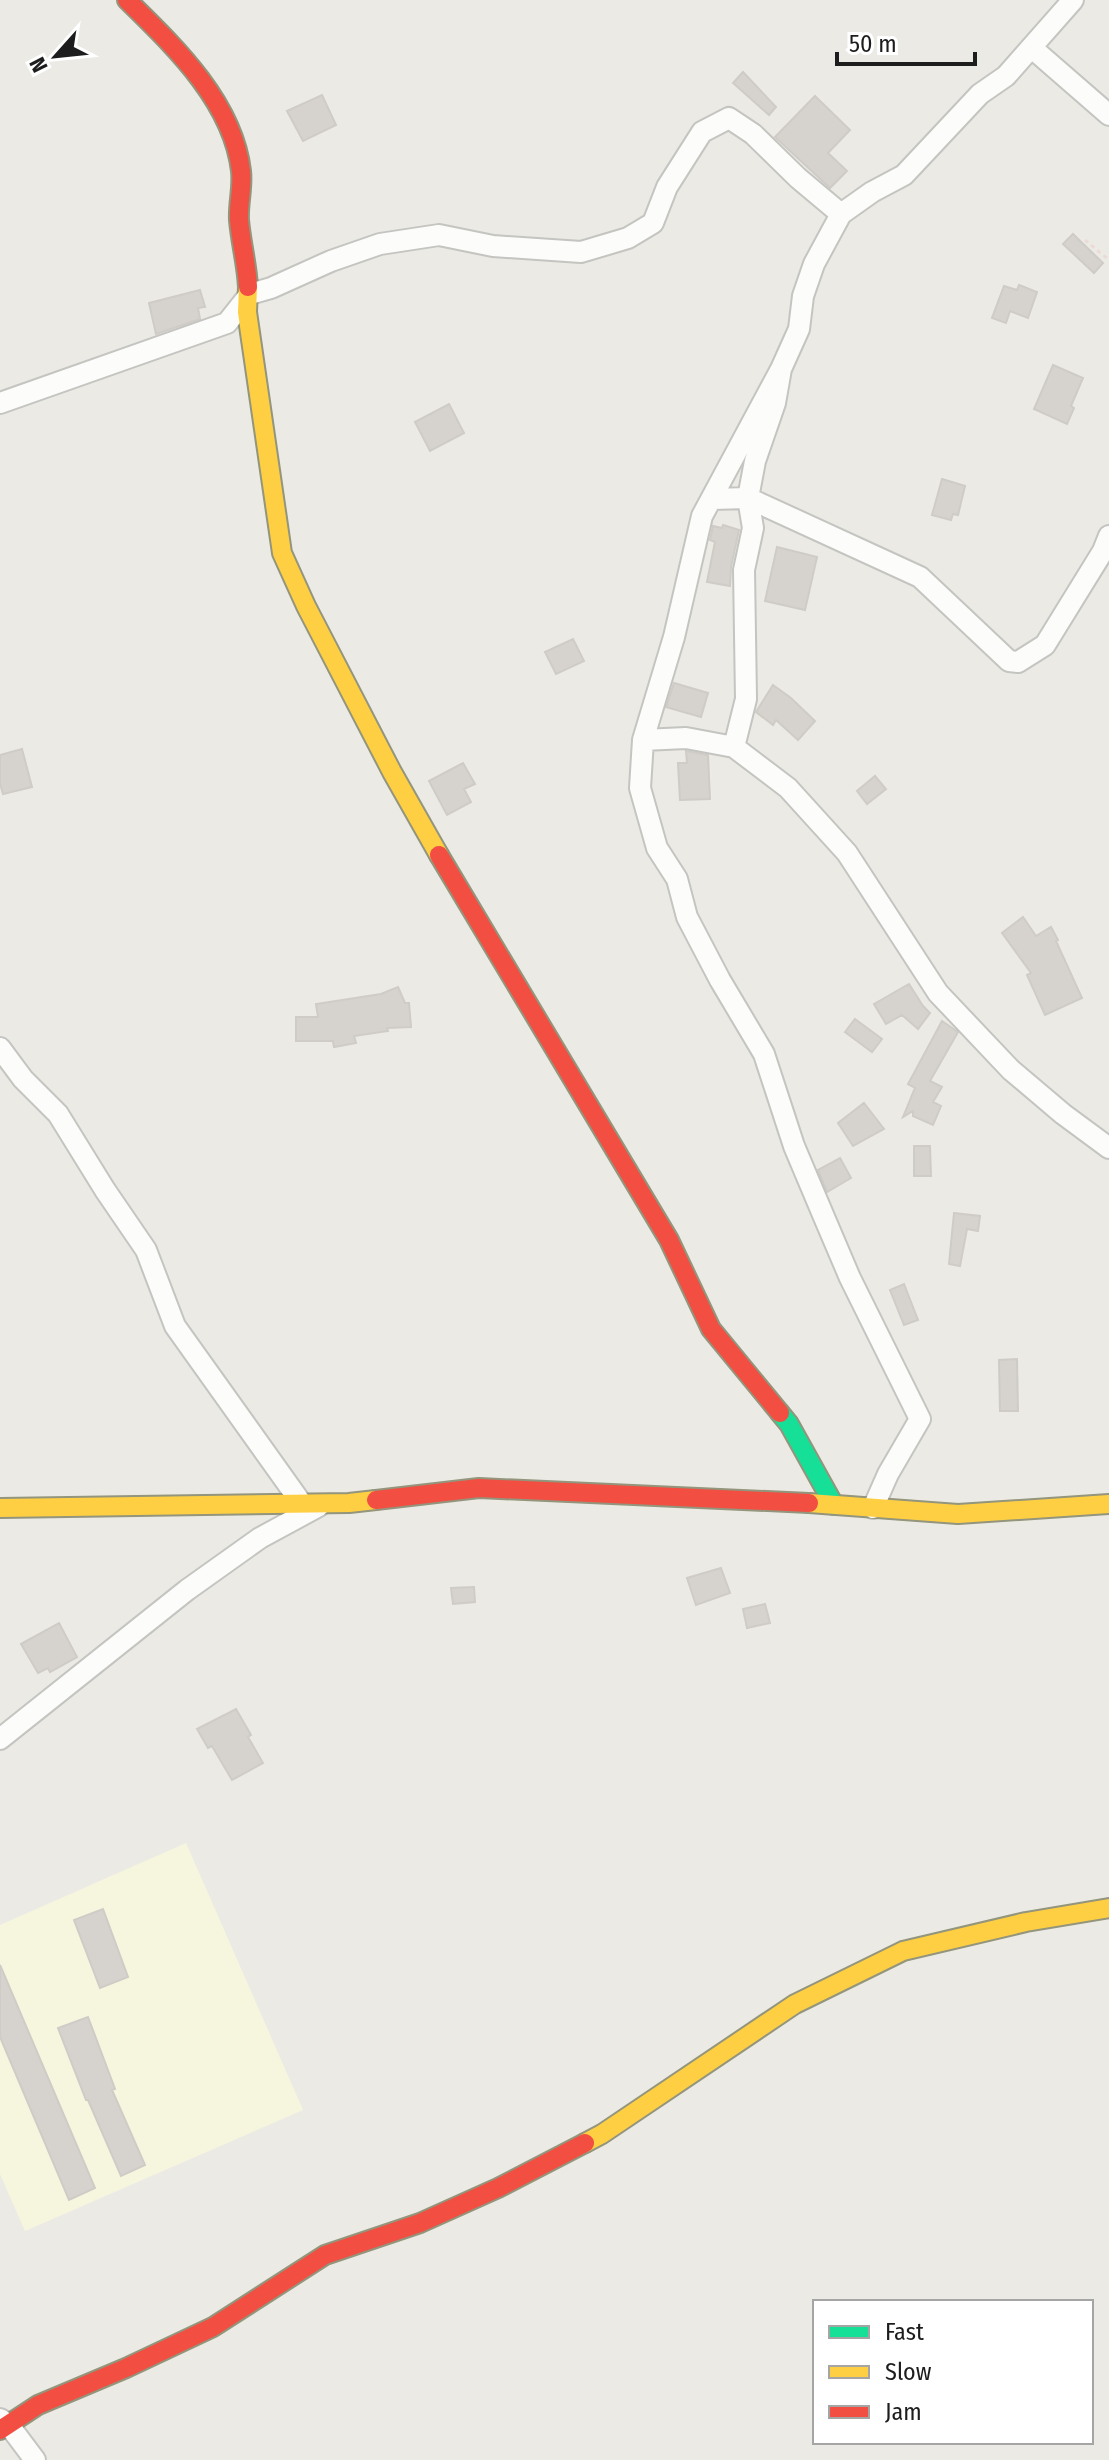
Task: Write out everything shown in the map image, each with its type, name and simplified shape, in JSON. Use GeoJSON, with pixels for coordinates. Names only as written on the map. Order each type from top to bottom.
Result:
{"type":"FeatureCollection","features":[{"type":"Feature","properties":{"kind":"street"},"geometry":{"type":"LineString","coordinates":[[127,0],[174,46],[221,108],[241,167],[239,218],[250,294],[247,312],[282,553],[306,606],[392,772],[456,885],[669,1240],[711,1329],[789,1424],[834,1505]]}},
{"type":"Feature","properties":{"kind":"street"},"geometry":{"type":"LineString","coordinates":[[873,1508],[888,1474],[920,1419],[856,1291],[824,1217],[794,1146],[764,1054],[687,917],[677,879],[657,848],[640,788],[643,740],[674,637],[702,516],[781,369],[799,329],[803,296],[814,264],[841,214],[904,175],[980,94],[1006,76],[1073,0]]}},
{"type":"Feature","properties":{"kind":"street"},"geometry":{"type":"LineString","coordinates":[[1032,48],[1109,115]]}},
{"type":"Feature","properties":{"kind":"street"},"geometry":{"type":"LineString","coordinates":[[0,403],[227,323],[250,294],[380,244],[439,235],[493,246],[581,252],[628,238],[653,223],[667,187],[702,132],[729,118],[753,134],[841,214]]}},
{"type":"Feature","properties":{"kind":"street"},"geometry":{"type":"LineString","coordinates":[[734,747],[746,699],[744,570],[753,528],[748,498],[755,461],[775,403],[781,369]]}},
{"type":"Feature","properties":{"kind":"street"},"geometry":{"type":"LineString","coordinates":[[712,499],[748,498],[920,577],[1009,661],[1018,662],[1045,645],[1103,551],[1109,536]]}},
{"type":"Feature","properties":{"kind":"street"},"geometry":{"type":"LineString","coordinates":[[643,740],[686,738],[734,747],[788,788],[847,853],[938,993],[1011,1070],[1109,1148]]}},
{"type":"Feature","properties":{"kind":"street"},"geometry":{"type":"LineString","coordinates":[[0,1048],[23,1079],[58,1114],[146,1250],[175,1326],[302,1504]]}},
{"type":"Feature","properties":{"kind":"street"},"geometry":{"type":"LineString","coordinates":[[0,1508],[349,1503],[479,1488],[958,1514],[1109,1504]]}},
{"type":"Feature","properties":{"kind":"street"},"geometry":{"type":"LineString","coordinates":[[0,1739],[187,1590],[260,1538],[324,1504]]}},
{"type":"Feature","properties":{"kind":"street"},"geometry":{"type":"LineString","coordinates":[[35,2460],[3,2424],[38,2405],[213,2327],[325,2255],[420,2223],[498,2188],[602,2134],[795,2004],[903,1951],[1026,1922],[1109,1908]]}},
{"type":"Feature","properties":{"kind":"path"},"geometry":{"type":"LineString","coordinates":[[1085,240],[1109,260]]}},
{"type":"Feature","properties":{"kind":"shaded area"},"geometry":{"type":"Polygon","coordinates":[[[186,1843],[303,2110],[25,2231],[0,2174],[0,1925],[186,1843]]]}},
{"type":"Feature","properties":{"kind":"building"},"geometry":{"type":"Polygon","coordinates":[[[743,72],[776,107],[769,115],[733,83],[743,72]]]}},
{"type":"Feature","properties":{"kind":"building"},"geometry":{"type":"Polygon","coordinates":[[[322,95],[336,125],[303,141],[287,111],[322,95]]]}},
{"type":"Feature","properties":{"kind":"building"},"geometry":{"type":"Polygon","coordinates":[[[815,96],[850,130],[828,153],[847,171],[830,188],[775,137],[815,96]]]}},
{"type":"Feature","properties":{"kind":"building"},"geometry":{"type":"Polygon","coordinates":[[[1073,234],[1103,263],[1094,273],[1063,244],[1073,234]]]}},
{"type":"Feature","properties":{"kind":"building"},"geometry":{"type":"Polygon","coordinates":[[[1019,285],[1037,292],[1028,318],[1010,311],[1006,323],[992,318],[1004,286],[1017,290],[1019,285]]]}},
{"type":"Feature","properties":{"kind":"building"},"geometry":{"type":"Polygon","coordinates":[[[200,290],[205,307],[198,308],[200,319],[156,334],[149,303],[200,290]]]}},
{"type":"Feature","properties":{"kind":"building"},"geometry":{"type":"Polygon","coordinates":[[[1053,365],[1083,378],[1067,424],[1034,409],[1053,365]]]}},
{"type":"Feature","properties":{"kind":"building"},"geometry":{"type":"Polygon","coordinates":[[[449,404],[464,433],[430,451],[415,422],[449,404]]]}},
{"type":"Feature","properties":{"kind":"building"},"geometry":{"type":"Polygon","coordinates":[[[942,479],[965,486],[958,515],[953,514],[951,520],[932,515],[942,479]]]}},
{"type":"Feature","properties":{"kind":"building"},"geometry":{"type":"Polygon","coordinates":[[[723,525],[739,530],[730,586],[707,582],[715,542],[710,540],[713,526],[722,528],[723,525]]]}},
{"type":"Feature","properties":{"kind":"building"},"geometry":{"type":"Polygon","coordinates":[[[777,547],[817,557],[805,610],[765,601],[777,547]]]}},
{"type":"Feature","properties":{"kind":"building"},"geometry":{"type":"Polygon","coordinates":[[[573,639],[584,661],[556,674],[545,652],[573,639]]]}},
{"type":"Feature","properties":{"kind":"building"},"geometry":{"type":"Polygon","coordinates":[[[674,683],[708,693],[701,717],[666,707],[674,683]]]}},
{"type":"Feature","properties":{"kind":"building"},"geometry":{"type":"Polygon","coordinates":[[[773,685],[815,721],[798,740],[776,720],[773,725],[756,712],[773,685]]]}},
{"type":"Feature","properties":{"kind":"building"},"geometry":{"type":"Polygon","coordinates":[[[22,749],[32,787],[3,794],[0,755],[22,749]]]}},
{"type":"Feature","properties":{"kind":"building"},"geometry":{"type":"Polygon","coordinates":[[[686,751],[708,755],[710,799],[680,800],[678,763],[687,763],[686,751]]]}},
{"type":"Feature","properties":{"kind":"building"},"geometry":{"type":"Polygon","coordinates":[[[463,763],[475,784],[464,789],[471,802],[447,815],[429,781],[463,763]]]}},
{"type":"Feature","properties":{"kind":"building"},"geometry":{"type":"Polygon","coordinates":[[[875,776],[886,789],[867,804],[857,791],[875,776]]]}},
{"type":"Feature","properties":{"kind":"building"},"geometry":{"type":"Polygon","coordinates":[[[1023,917],[1036,936],[1051,927],[1082,998],[1045,1015],[1027,975],[1031,973],[1002,933],[1023,917]]]}},
{"type":"Feature","properties":{"kind":"building"},"geometry":{"type":"Polygon","coordinates":[[[909,984],[930,1013],[918,1029],[902,1015],[886,1024],[874,1004],[909,984]]]}},
{"type":"Feature","properties":{"kind":"building"},"geometry":{"type":"Polygon","coordinates":[[[398,987],[405,1003],[409,1003],[411,1027],[387,1028],[388,1031],[354,1036],[356,1043],[334,1047],[333,1041],[296,1041],[296,1017],[318,1017],[316,1004],[381,994],[398,987]]]}},
{"type":"Feature","properties":{"kind":"building"},"geometry":{"type":"Polygon","coordinates":[[[855,1019],[882,1039],[872,1052],[845,1032],[855,1019]]]}},
{"type":"Feature","properties":{"kind":"building"},"geometry":{"type":"Polygon","coordinates":[[[942,1021],[958,1032],[930,1081],[942,1087],[933,1102],[941,1106],[933,1125],[913,1116],[913,1111],[903,1117],[915,1088],[908,1084],[942,1021]]]}},
{"type":"Feature","properties":{"kind":"building"},"geometry":{"type":"Polygon","coordinates":[[[864,1103],[884,1129],[853,1146],[838,1123],[864,1103]]]}},
{"type":"Feature","properties":{"kind":"building"},"geometry":{"type":"Polygon","coordinates":[[[914,1146],[930,1146],[931,1176],[914,1176],[914,1146]]]}},
{"type":"Feature","properties":{"kind":"building"},"geometry":{"type":"Polygon","coordinates":[[[840,1158],[851,1178],[827,1192],[818,1170],[840,1158]]]}},
{"type":"Feature","properties":{"kind":"building"},"geometry":{"type":"Polygon","coordinates":[[[954,1213],[980,1216],[978,1231],[967,1229],[960,1266],[949,1264],[954,1213]]]}},
{"type":"Feature","properties":{"kind":"building"},"geometry":{"type":"Polygon","coordinates":[[[904,1284],[918,1320],[904,1325],[890,1290],[904,1284]]]}},
{"type":"Feature","properties":{"kind":"building"},"geometry":{"type":"Polygon","coordinates":[[[1017,1359],[1018,1411],[1000,1411],[999,1360],[1017,1359]]]}},
{"type":"Feature","properties":{"kind":"building"},"geometry":{"type":"Polygon","coordinates":[[[721,1568],[730,1593],[696,1605],[687,1578],[721,1568]]]}},
{"type":"Feature","properties":{"kind":"building"},"geometry":{"type":"Polygon","coordinates":[[[474,1587],[475,1602],[453,1604],[451,1588],[474,1587]]]}},
{"type":"Feature","properties":{"kind":"building"},"geometry":{"type":"Polygon","coordinates":[[[765,1604],[770,1623],[747,1628],[743,1609],[765,1604]]]}},
{"type":"Feature","properties":{"kind":"building"},"geometry":{"type":"Polygon","coordinates":[[[59,1623],[77,1657],[50,1672],[48,1668],[38,1673],[21,1644],[59,1623]]]}},
{"type":"Feature","properties":{"kind":"building"},"geometry":{"type":"Polygon","coordinates":[[[236,1709],[263,1763],[232,1780],[212,1746],[208,1748],[197,1729],[236,1709]]]}},
{"type":"Feature","properties":{"kind":"building"},"geometry":{"type":"Polygon","coordinates":[[[103,1909],[128,1977],[100,1988],[74,1920],[103,1909]]]}},
{"type":"Feature","properties":{"kind":"building"},"geometry":{"type":"Polygon","coordinates":[[[0,1965],[95,2188],[69,2200],[0,2037],[0,1965]]]}},
{"type":"Feature","properties":{"kind":"building"},"geometry":{"type":"Polygon","coordinates":[[[88,2017],[115,2089],[112,2090],[145,2165],[121,2176],[86,2100],[58,2028],[88,2017]]]}},
{"type":"Feature","properties":{"kind":"traffic: fast"},"geometry":{"type":"LineString","coordinates":[[780,1413],[834,1505]]}},
{"type":"Feature","properties":{"kind":"traffic: slow"},"geometry":{"type":"LineString","coordinates":[[248,287],[247,312],[282,553],[392,772],[439,855]]}},
{"type":"Feature","properties":{"kind":"traffic: slow"},"geometry":{"type":"LineString","coordinates":[[0,1508],[349,1503],[376,1500]]}},
{"type":"Feature","properties":{"kind":"traffic: slow"},"geometry":{"type":"LineString","coordinates":[[809,1503],[958,1514],[1109,1504]]}},
{"type":"Feature","properties":{"kind":"traffic: slow"},"geometry":{"type":"LineString","coordinates":[[585,2143],[795,2004],[903,1951],[1026,1922],[1109,1908]]}},
{"type":"Feature","properties":{"kind":"traffic: jam"},"geometry":{"type":"LineString","coordinates":[[127,0],[182,56],[214,99],[226,122],[236,146],[241,171],[239,220],[248,287]]}},
{"type":"Feature","properties":{"kind":"traffic: jam"},"geometry":{"type":"LineString","coordinates":[[439,855],[669,1240],[711,1329],[780,1413]]}},
{"type":"Feature","properties":{"kind":"traffic: jam"},"geometry":{"type":"LineString","coordinates":[[376,1500],[479,1488],[809,1503]]}},
{"type":"Feature","properties":{"kind":"traffic: jam"},"geometry":{"type":"LineString","coordinates":[[0,2430],[38,2405],[213,2327],[325,2255],[420,2223],[498,2188],[585,2143]]}}]}
